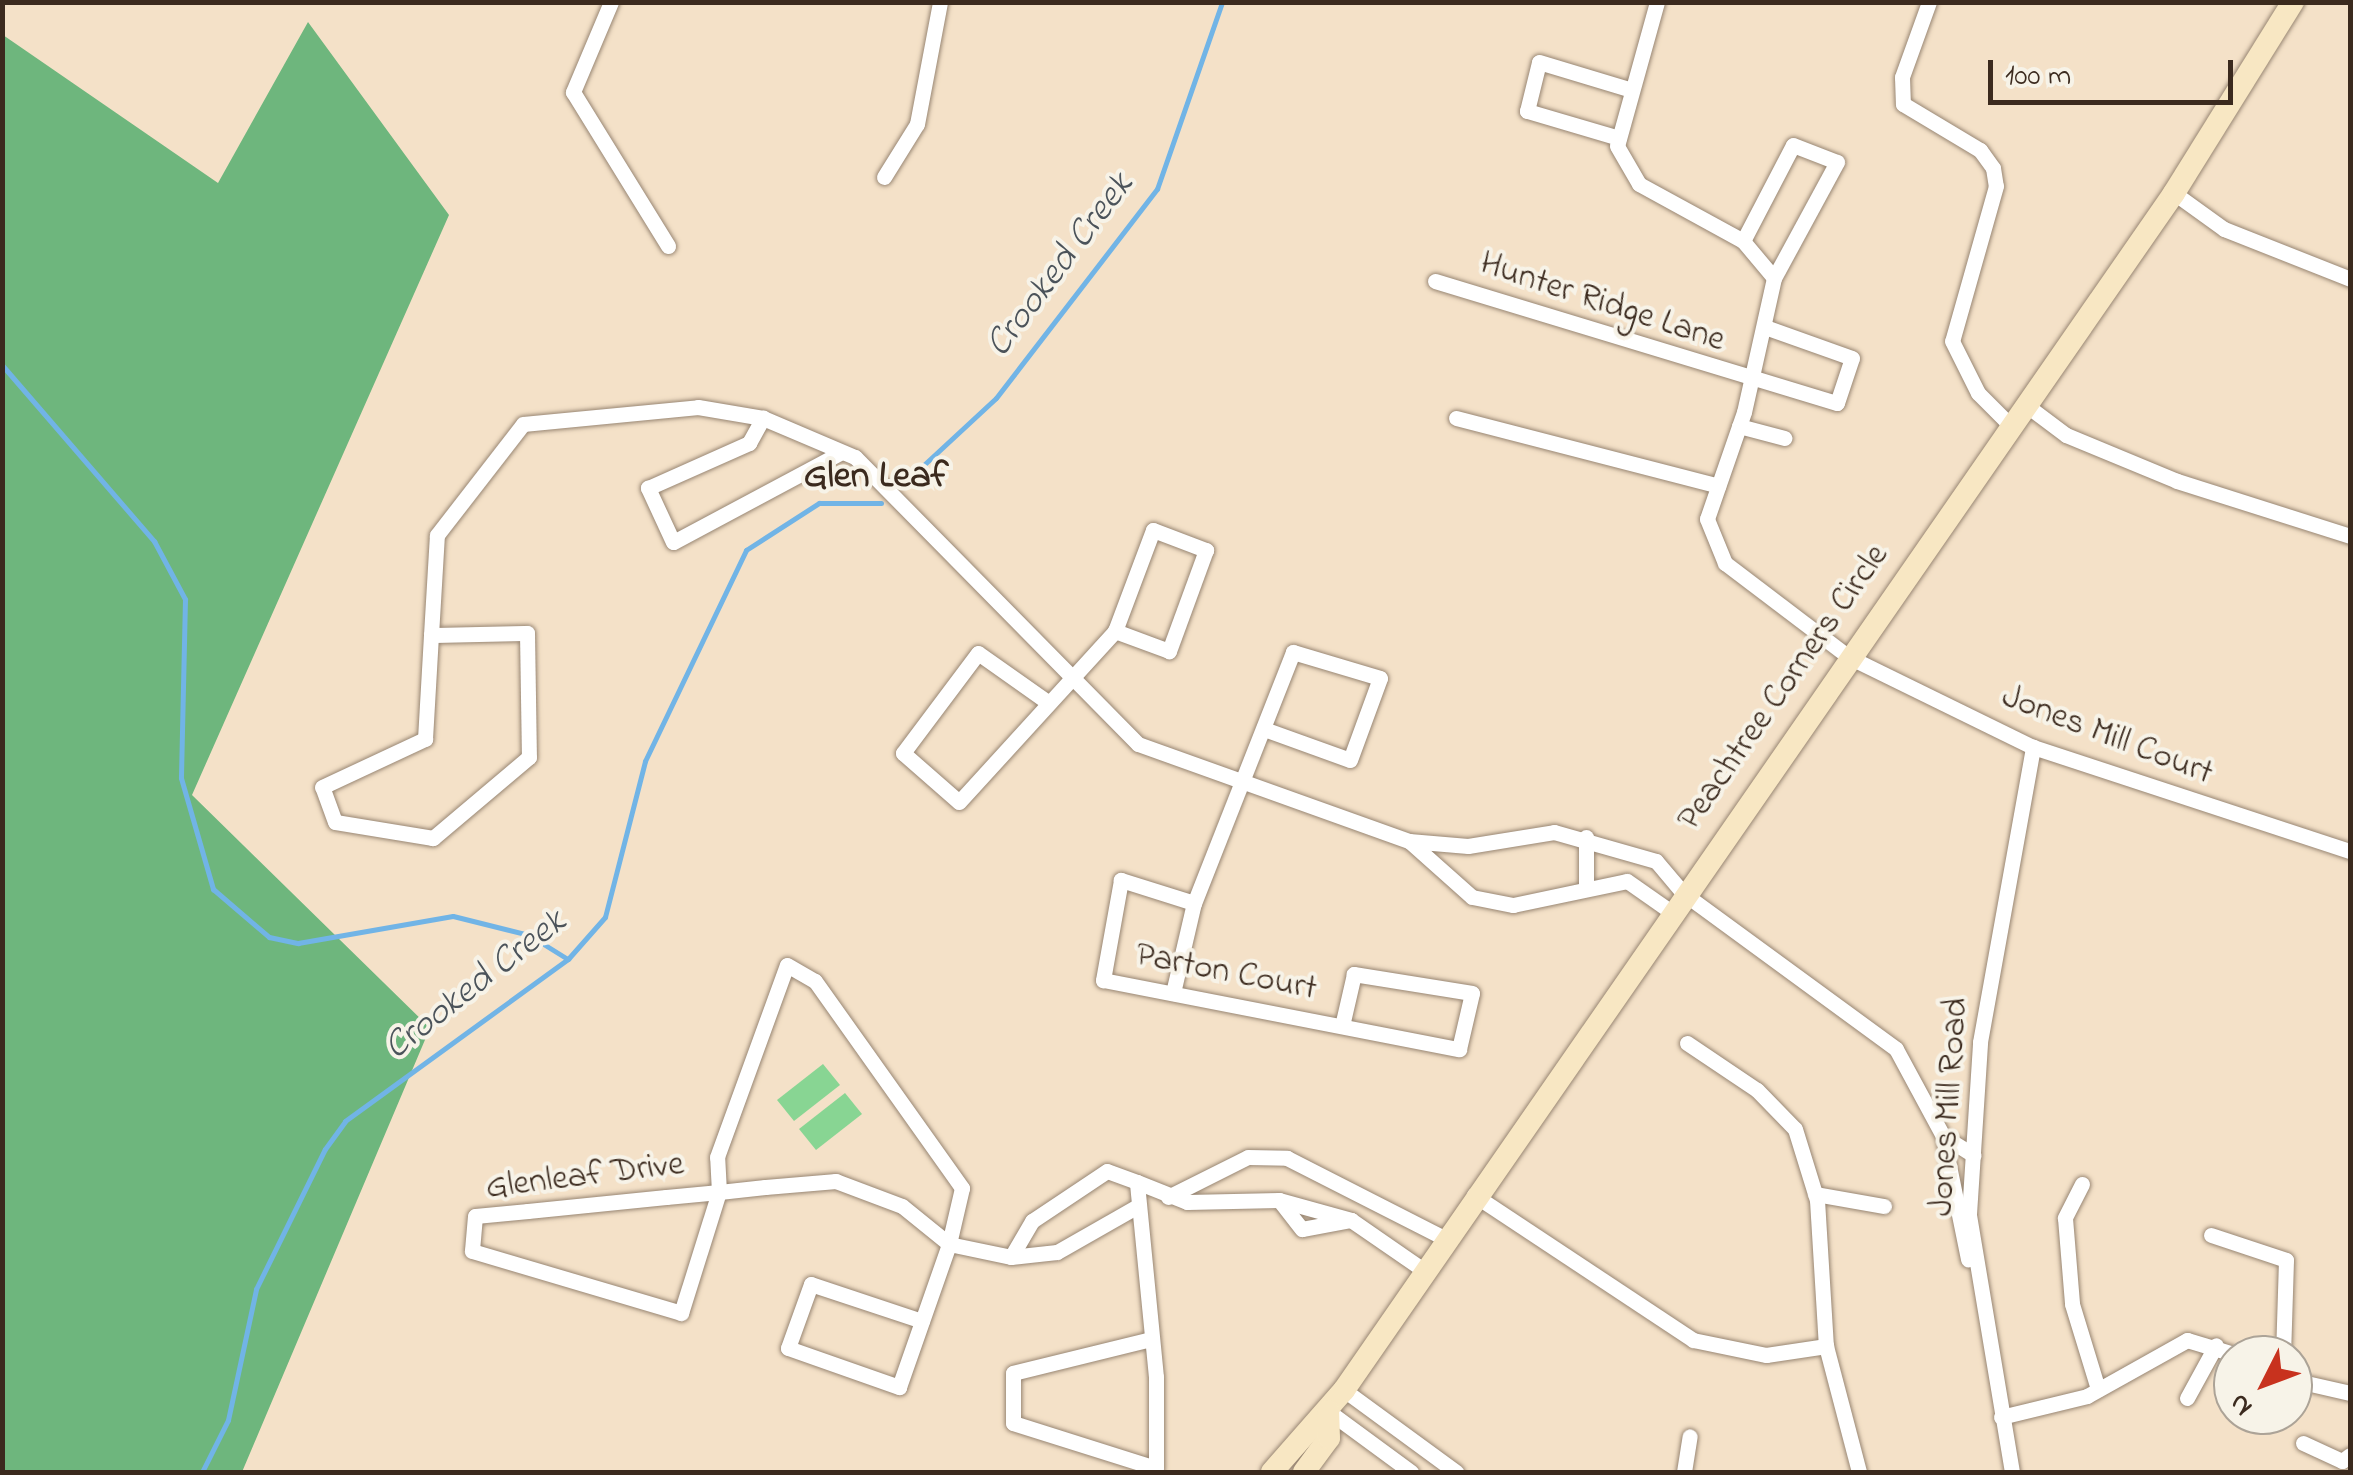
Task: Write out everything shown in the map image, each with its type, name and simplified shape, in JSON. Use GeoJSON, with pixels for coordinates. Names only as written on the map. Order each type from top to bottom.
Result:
{"type":"FeatureCollection","features":[{"type":"Feature","properties":{"kind":"street"},"geometry":{"type":"LineString","coordinates":[[611,2],[573,92],[668,246]]}},
{"type":"Feature","properties":{"kind":"street"},"geometry":{"type":"LineString","coordinates":[[884,177],[917,124],[940,2]]}},
{"type":"Feature","properties":{"kind":"street"},"geometry":{"type":"LineString","coordinates":[[1656,2],[1620,138],[1640,184],[1742,242],[1774,278]]}},
{"type":"Feature","properties":{"kind":"street"},"geometry":{"type":"LineString","coordinates":[[1930,2],[1902,78],[1903,104],[1980,150],[1993,168],[1996,186],[1952,342],[1978,392],[2011,426]]}},
{"type":"Feature","properties":{"kind":"street","name":"Peachtree Corners Circle"},"geometry":{"type":"LineString","coordinates":[[1272,1472],[1344,1390],[1422,1269],[1676,902],[2174,194],[2293,2]]}},
{"type":"Feature","properties":{"kind":"street"},"geometry":{"type":"LineString","coordinates":[[1620,138],[1527,111],[1539,62],[1632,90]]}},
{"type":"Feature","properties":{"kind":"street","name":"Hunter Ridge Lane"},"geometry":{"type":"LineString","coordinates":[[1742,242],[1794,145],[1837,162],[1774,278],[1739,426],[1708,518],[1725,563],[1850,657]]}},
{"type":"Feature","properties":{"kind":"street"},"geometry":{"type":"LineString","coordinates":[[2174,194],[2224,230],[2350,280]]}},
{"type":"Feature","properties":{"kind":"street","name":"Hunter Ridge Lane"},"geometry":{"type":"LineString","coordinates":[[1434,281],[1751,382],[1837,403],[1852,358],[1765,327]]}},
{"type":"Feature","properties":{"kind":"street"},"geometry":{"type":"LineString","coordinates":[[2026,405],[2066,435],[2177,480],[2350,536]]}},
{"type":"Feature","properties":{"kind":"street"},"geometry":{"type":"LineString","coordinates":[[431,635],[527,634],[529,757],[433,838],[335,822],[322,787],[425,739],[431,635],[437,535],[523,424],[698,407],[763,418],[870,465],[1067,675],[1138,744],[1243,787],[1346,813],[1409,841],[1472,897],[1514,905],[1586,886],[1627,881],[1676,902],[1896,1049],[1942,1136],[1952,1212],[1973,1270]]}},
{"type":"Feature","properties":{"kind":"street"},"geometry":{"type":"LineString","coordinates":[[763,418],[749,443],[648,488],[673,542],[840,453]]}},
{"type":"Feature","properties":{"kind":"street"},"geometry":{"type":"LineString","coordinates":[[1456,418],[1718,486]]}},
{"type":"Feature","properties":{"kind":"street"},"geometry":{"type":"LineString","coordinates":[[1739,426],[1784,438]]}},
{"type":"Feature","properties":{"kind":"street"},"geometry":{"type":"LineString","coordinates":[[1046,701],[978,653],[902,753],[958,802],[1046,701],[1067,675],[1115,631],[1153,530],[1206,550],[1169,651],[1115,631]]}},
{"type":"Feature","properties":{"kind":"street","name":"Parton Court"},"geometry":{"type":"LineString","coordinates":[[1264,728],[1350,760],[1380,678],[1293,652],[1194,904],[1121,880],[1103,980],[1459,1049],[1472,993],[1354,974],[1342,1026]]}},
{"type":"Feature","properties":{"kind":"street","name":"Jones Mill Court"},"geometry":{"type":"LineString","coordinates":[[1850,657],[2032,747],[2350,850]]}},
{"type":"Feature","properties":{"kind":"street","name":"Jones Mill Road"},"geometry":{"type":"LineString","coordinates":[[2012,1472],[1973,1270],[1974,1156],[1980,1042],[2032,747]]}},
{"type":"Feature","properties":{"kind":"street"},"geometry":{"type":"LineString","coordinates":[[1409,841],[1586,837],[1656,861],[1676,902]]}},
{"type":"Feature","properties":{"kind":"street"},"geometry":{"type":"LineString","coordinates":[[1586,837],[1586,886]]}},
{"type":"Feature","properties":{"kind":"street"},"geometry":{"type":"LineString","coordinates":[[1173,993],[1194,904]]}},
{"type":"Feature","properties":{"kind":"street","name":"Glenleaf Drive"},"geometry":{"type":"LineString","coordinates":[[922,1322],[810,1284],[788,1348],[899,1388],[950,1244],[962,1188],[815,981],[787,965],[717,1157],[719,1192],[681,1313],[472,1251],[475,1216],[719,1192],[836,1182],[902,1206],[950,1244],[1010,1257],[1056,1252],[1134,1208]]}},
{"type":"Feature","properties":{"kind":"street"},"geometry":{"type":"LineString","coordinates":[[1687,1042],[1795,1129],[1815,1194],[1826,1346],[1859,1472]]}},
{"type":"Feature","properties":{"kind":"street"},"geometry":{"type":"LineString","coordinates":[[1942,1136],[1974,1156]]}},
{"type":"Feature","properties":{"kind":"street"},"geometry":{"type":"LineString","coordinates":[[1168,1197],[1248,1157],[1287,1158],[1444,1238]]}},
{"type":"Feature","properties":{"kind":"street"},"geometry":{"type":"LineString","coordinates":[[1010,1257],[1032,1220],[1106,1171],[1168,1197],[1279,1200],[1351,1220],[1422,1269]]}},
{"type":"Feature","properties":{"kind":"street"},"geometry":{"type":"LineString","coordinates":[[1137,1182],[1134,1208],[1147,1254],[1151,1339],[1156,1468],[1013,1423],[1013,1373],[1151,1339]]}},
{"type":"Feature","properties":{"kind":"street"},"geometry":{"type":"LineString","coordinates":[[2082,1184],[2065,1218],[2072,1304],[2098,1389]]}},
{"type":"Feature","properties":{"kind":"street"},"geometry":{"type":"LineString","coordinates":[[1474,1194],[1694,1340],[1766,1355],[1826,1346]]}},
{"type":"Feature","properties":{"kind":"street"},"geometry":{"type":"LineString","coordinates":[[1815,1194],[1884,1206]]}},
{"type":"Feature","properties":{"kind":"street"},"geometry":{"type":"LineString","coordinates":[[1279,1200],[1302,1229],[1351,1220]]}},
{"type":"Feature","properties":{"kind":"street"},"geometry":{"type":"LineString","coordinates":[[2212,1235],[2286,1260],[2283,1335]]}},
{"type":"Feature","properties":{"kind":"street"},"geometry":{"type":"LineString","coordinates":[[2001,1417],[2098,1389],[2187,1340],[2213,1344]]}},
{"type":"Feature","properties":{"kind":"street"},"geometry":{"type":"LineString","coordinates":[[2187,1398],[2213,1350]]}},
{"type":"Feature","properties":{"kind":"street"},"geometry":{"type":"LineString","coordinates":[[2313,1385],[2350,1393]]}},
{"type":"Feature","properties":{"kind":"street"},"geometry":{"type":"LineString","coordinates":[[1344,1390],[1456,1472]]}},
{"type":"Feature","properties":{"kind":"street"},"geometry":{"type":"LineString","coordinates":[[1328,1411],[1411,1472]]}},
{"type":"Feature","properties":{"kind":"street","name":"Peachtree Corners Circle"},"geometry":{"type":"LineString","coordinates":[[1304,1472],[1329,1438],[1328,1411]]}},
{"type":"Feature","properties":{"kind":"street"},"geometry":{"type":"LineString","coordinates":[[1684,1472],[1690,1436]]}},
{"type":"Feature","properties":{"kind":"street"},"geometry":{"type":"LineString","coordinates":[[2302,1443],[2342,1461],[2350,1454]]}},
{"type":"Feature","properties":{"kind":"green space"},"geometry":{"type":"Polygon","coordinates":[[[308,22],[449,215],[192,795],[430,1028],[242,1472],[3,1472],[3,35],[218,183],[308,22]]]}},
{"type":"Feature","properties":{"kind":"green space"},"geometry":{"type":"Polygon","coordinates":[[[823,1064],[840,1085],[794,1121],[777,1100],[823,1064]]]}},
{"type":"Feature","properties":{"kind":"green space"},"geometry":{"type":"Polygon","coordinates":[[[845,1093],[862,1114],[816,1150],[799,1129],[845,1093]]]}},
{"type":"Feature","properties":{"kind":"waterway","name":"Crooked Creek"},"geometry":{"type":"LineString","coordinates":[[915,473],[996,398],[1157,189],[1222,2]]}},
{"type":"Feature","properties":{"kind":"waterway"},"geometry":{"type":"LineString","coordinates":[[2,365],[154,541],[185,599],[181,778],[213,889],[269,937],[298,943],[453,916],[529,935],[566,958]]}},
{"type":"Feature","properties":{"kind":"waterway","name":"Crooked Creek"},"geometry":{"type":"LineString","coordinates":[[202,1472],[228,1420],[256,1289],[325,1149],[345,1121],[568,959],[605,917],[645,761],[746,550],[819,503],[881,503]]}},
{"type":"Feature","properties":{"kind":"district","name":"Glen Leaf"},"geometry":{"type":"Point","coordinates":[876,478]}}]}
